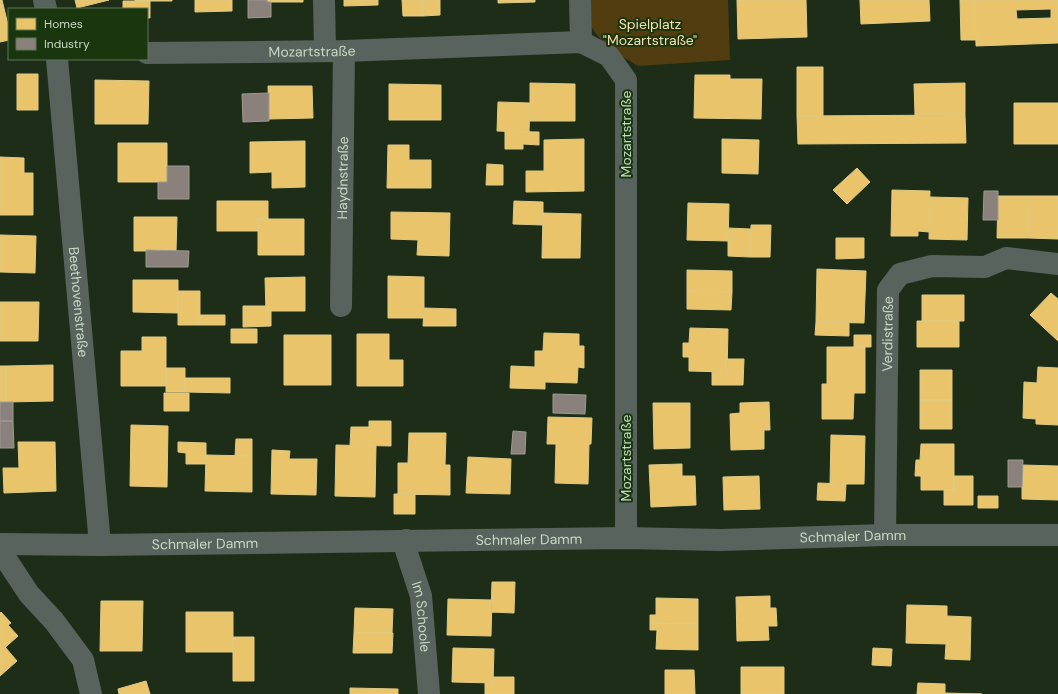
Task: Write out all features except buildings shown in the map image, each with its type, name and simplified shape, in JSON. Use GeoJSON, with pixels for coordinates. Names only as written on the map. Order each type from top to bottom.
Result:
{"type":"FeatureCollection","features":[{"type":"Feature","properties":{"kind":"street","name":"Haydnstraße"},"geometry":{"type":"LineString","coordinates":[[324,0],[334,50],[342,306]]}},
{"type":"Feature","properties":{"kind":"street"},"geometry":{"type":"LineString","coordinates":[[580,0],[581,42]]}},
{"type":"Feature","properties":{"kind":"street","name":"Mozartstraße"},"geometry":{"type":"LineString","coordinates":[[148,53],[334,50],[581,42],[609,56],[626,80],[626,538]]}},
{"type":"Feature","properties":{"kind":"street","name":"Beethovenstraße"},"geometry":{"type":"LineString","coordinates":[[57,60],[100,545]]}},
{"type":"Feature","properties":{"kind":"street","name":"Verdistraße"},"geometry":{"type":"LineString","coordinates":[[885,535],[888,290],[900,274],[932,266],[985,267],[1006,258],[1058,264]]}},
{"type":"Feature","properties":{"kind":"street","name":"Schmaler Damm"},"geometry":{"type":"LineString","coordinates":[[2,544],[100,545],[626,538],[720,540],[885,535],[1058,535]]}},
{"type":"Feature","properties":{"kind":"street","name":"Im Schoole"},"geometry":{"type":"LineString","coordinates":[[406,540],[406,550],[421,596],[429,694]]}},
{"type":"Feature","properties":{"kind":"street"},"geometry":{"type":"LineString","coordinates":[[2,544],[4,556],[29,594],[54,621],[83,660],[91,694]]}},
{"type":"Feature","properties":{"kind":"green space","name":"Spielplatz \"Mozartstraße\""},"geometry":{"type":"Polygon","coordinates":[[[589,0],[728,0],[730,60],[638,66],[613,51],[597,35],[588,22],[589,0]]]}}]}
